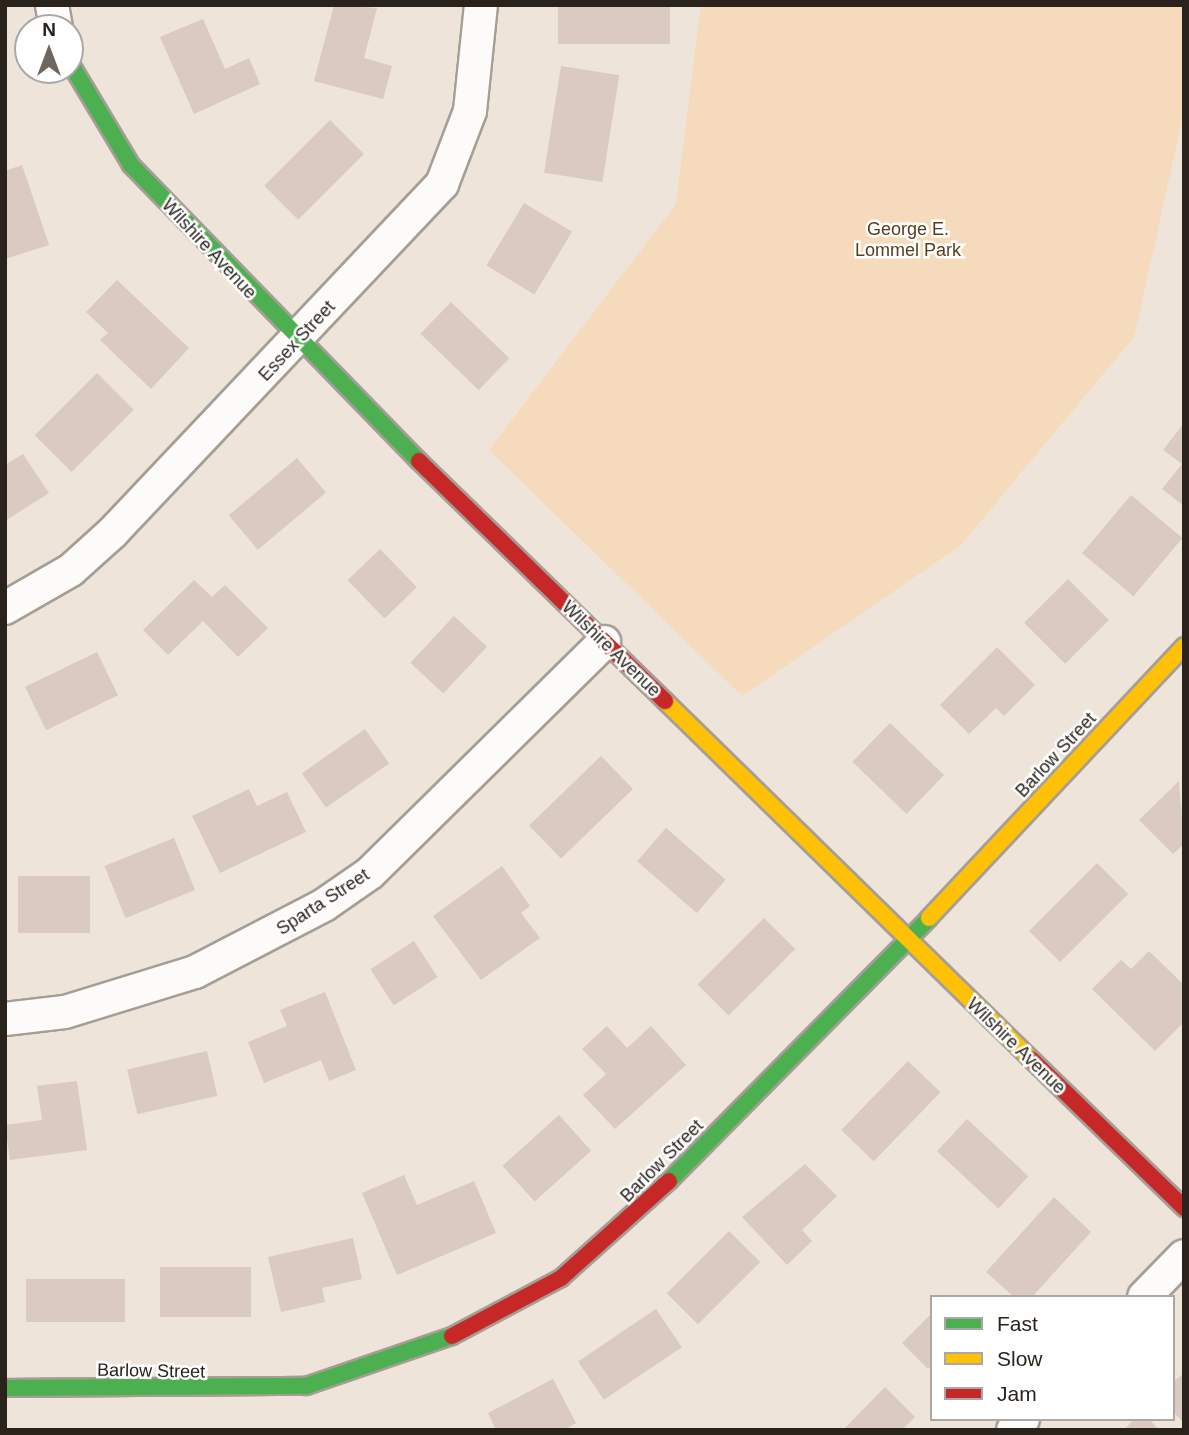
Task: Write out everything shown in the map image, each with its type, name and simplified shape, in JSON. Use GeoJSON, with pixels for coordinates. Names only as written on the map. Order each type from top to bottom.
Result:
{"type":"FeatureCollection","features":[{"type":"Feature","properties":{"kind":"street","name":"Essex Street"},"geometry":{"type":"LineString","coordinates":[[5,608],[71,570],[105,539],[297,342],[442,184],[470,111],[481,5]]}},
{"type":"Feature","properties":{"kind":"street","name":"Wilshire Avenue"},"geometry":{"type":"LineString","coordinates":[[81,84],[102,126],[131,166],[297,342],[908,942],[1184,1208]]}},
{"type":"Feature","properties":{"kind":"street","name":"Sparta Street"},"geometry":{"type":"LineString","coordinates":[[5,1019],[65,1012],[195,972],[324,905],[370,873],[604,642]]}},
{"type":"Feature","properties":{"kind":"street","name":"Barlow Street"},"geometry":{"type":"LineString","coordinates":[[5,1388],[295,1388],[384,1364],[452,1336],[561,1278],[628,1222],[908,942],[1184,646]]}},
{"type":"Feature","properties":{"kind":"street"},"geometry":{"type":"LineString","coordinates":[[1146,1295],[1184,1256]]}},
{"type":"Feature","properties":{"kind":"green space","name":"George E. Lommel Park"},"geometry":{"type":"Polygon","coordinates":[[[701,5],[1184,5],[1184,111],[1134,337],[961,545],[742,696],[489,450],[676,204],[701,5]]]}},
{"type":"Feature","properties":{"kind":"building"},"geometry":{"type":"Polygon","coordinates":[[[334,5],[377,8],[364,58],[392,66],[383,99],[314,81],[334,5]]]}},
{"type":"Feature","properties":{"kind":"building"},"geometry":{"type":"Polygon","coordinates":[[[558,5],[670,5],[670,44],[558,44],[558,5]]]}},
{"type":"Feature","properties":{"kind":"building"},"geometry":{"type":"Polygon","coordinates":[[[203,19],[225,69],[249,58],[260,84],[194,114],[160,37],[203,19]]]}},
{"type":"Feature","properties":{"kind":"building"},"geometry":{"type":"Polygon","coordinates":[[[561,66],[619,75],[602,182],[544,173],[561,66]]]}},
{"type":"Feature","properties":{"kind":"building"},"geometry":{"type":"Polygon","coordinates":[[[330,120],[364,154],[298,220],[264,186],[330,120]]]}},
{"type":"Feature","properties":{"kind":"building"},"geometry":{"type":"Polygon","coordinates":[[[22,165],[49,245],[5,259],[5,171],[22,165]]]}},
{"type":"Feature","properties":{"kind":"building"},"geometry":{"type":"Polygon","coordinates":[[[524,203],[572,232],[534,294],[486,266],[524,203]]]}},
{"type":"Feature","properties":{"kind":"building"},"geometry":{"type":"Polygon","coordinates":[[[117,280],[189,348],[151,389],[100,340],[108,333],[86,312],[117,280]]]}},
{"type":"Feature","properties":{"kind":"building"},"geometry":{"type":"Polygon","coordinates":[[[451,302],[509,358],[479,390],[420,334],[451,302]]]}},
{"type":"Feature","properties":{"kind":"building"},"geometry":{"type":"Polygon","coordinates":[[[97,373],[134,410],[72,472],[35,435],[97,373]]]}},
{"type":"Feature","properties":{"kind":"building"},"geometry":{"type":"Polygon","coordinates":[[[1184,423],[1184,506],[1162,489],[1182,464],[1163,450],[1184,423]]]}},
{"type":"Feature","properties":{"kind":"building"},"geometry":{"type":"Polygon","coordinates":[[[23,454],[49,493],[5,521],[5,465],[23,454]]]}},
{"type":"Feature","properties":{"kind":"building"},"geometry":{"type":"Polygon","coordinates":[[[297,458],[326,492],[258,550],[229,515],[297,458]]]}},
{"type":"Feature","properties":{"kind":"building"},"geometry":{"type":"Polygon","coordinates":[[[1131,495],[1182,538],[1133,596],[1082,553],[1131,495]]]}},
{"type":"Feature","properties":{"kind":"building"},"geometry":{"type":"Polygon","coordinates":[[[380,549],[417,587],[384,618],[348,580],[380,549]]]}},
{"type":"Feature","properties":{"kind":"building"},"geometry":{"type":"Polygon","coordinates":[[[1068,579],[1109,620],[1065,664],[1024,623],[1068,579]]]}},
{"type":"Feature","properties":{"kind":"building"},"geometry":{"type":"Polygon","coordinates":[[[194,580],[212,597],[225,585],[268,628],[238,657],[203,621],[168,655],[143,630],[194,580]]]}},
{"type":"Feature","properties":{"kind":"building"},"geometry":{"type":"Polygon","coordinates":[[[454,616],[487,647],[443,693],[410,663],[454,616]]]}},
{"type":"Feature","properties":{"kind":"building"},"geometry":{"type":"Polygon","coordinates":[[[997,647],[1035,685],[1004,716],[996,708],[969,734],[940,705],[997,647]]]}},
{"type":"Feature","properties":{"kind":"building"},"geometry":{"type":"Polygon","coordinates":[[[97,652],[118,695],[46,730],[25,687],[97,652]]]}},
{"type":"Feature","properties":{"kind":"building"},"geometry":{"type":"Polygon","coordinates":[[[890,723],[944,775],[906,814],[852,762],[890,723]]]}},
{"type":"Feature","properties":{"kind":"building"},"geometry":{"type":"Polygon","coordinates":[[[365,729],[389,763],[326,808],[302,773],[365,729]]]}},
{"type":"Feature","properties":{"kind":"building"},"geometry":{"type":"Polygon","coordinates":[[[601,756],[633,789],[561,859],[529,825],[601,756]]]}},
{"type":"Feature","properties":{"kind":"building"},"geometry":{"type":"Polygon","coordinates":[[[1179,781],[1184,844],[1173,854],[1139,820],[1179,781]]]}},
{"type":"Feature","properties":{"kind":"building"},"geometry":{"type":"Polygon","coordinates":[[[249,789],[257,806],[287,792],[306,832],[220,873],[192,816],[249,789]]]}},
{"type":"Feature","properties":{"kind":"building"},"geometry":{"type":"Polygon","coordinates":[[[666,828],[726,880],[697,913],[637,861],[666,828]]]}},
{"type":"Feature","properties":{"kind":"building"},"geometry":{"type":"Polygon","coordinates":[[[174,838],[195,890],[125,918],[104,866],[174,838]]]}},
{"type":"Feature","properties":{"kind":"building"},"geometry":{"type":"Polygon","coordinates":[[[1097,863],[1128,894],[1060,962],[1029,931],[1097,863]]]}},
{"type":"Feature","properties":{"kind":"building"},"geometry":{"type":"Polygon","coordinates":[[[502,866],[530,906],[521,913],[540,938],[481,980],[433,916],[502,866]]]}},
{"type":"Feature","properties":{"kind":"building"},"geometry":{"type":"Polygon","coordinates":[[[18,876],[90,876],[90,933],[18,933],[18,876]]]}},
{"type":"Feature","properties":{"kind":"building"},"geometry":{"type":"Polygon","coordinates":[[[764,918],[795,949],[729,1016],[698,984],[764,918]]]}},
{"type":"Feature","properties":{"kind":"building"},"geometry":{"type":"Polygon","coordinates":[[[414,941],[437,977],[394,1005],[370,969],[414,941]]]}},
{"type":"Feature","properties":{"kind":"building"},"geometry":{"type":"Polygon","coordinates":[[[1149,951],[1184,985],[1184,1022],[1155,1051],[1092,989],[1121,960],[1131,969],[1149,951]]]}},
{"type":"Feature","properties":{"kind":"building"},"geometry":{"type":"Polygon","coordinates":[[[325,992],[356,1070],[329,1081],[321,1060],[264,1083],[248,1042],[287,1026],[280,1010],[325,992]]]}},
{"type":"Feature","properties":{"kind":"building"},"geometry":{"type":"Polygon","coordinates":[[[607,1026],[627,1048],[651,1026],[686,1065],[615,1129],[583,1095],[606,1074],[582,1049],[607,1026]]]}},
{"type":"Feature","properties":{"kind":"building"},"geometry":{"type":"Polygon","coordinates":[[[207,1051],[217,1096],[137,1114],[127,1069],[207,1051]]]}},
{"type":"Feature","properties":{"kind":"building"},"geometry":{"type":"Polygon","coordinates":[[[908,1061],[940,1092],[874,1161],[841,1130],[908,1061]]]}},
{"type":"Feature","properties":{"kind":"building"},"geometry":{"type":"Polygon","coordinates":[[[77,1081],[87,1150],[10,1160],[5,1125],[42,1120],[37,1086],[77,1081]]]}},
{"type":"Feature","properties":{"kind":"building"},"geometry":{"type":"Polygon","coordinates":[[[559,1115],[591,1151],[535,1202],[503,1166],[559,1115]]]}},
{"type":"Feature","properties":{"kind":"building"},"geometry":{"type":"Polygon","coordinates":[[[967,1119],[1028,1176],[998,1208],[937,1151],[967,1119]]]}},
{"type":"Feature","properties":{"kind":"building"},"geometry":{"type":"Polygon","coordinates":[[[805,1164],[837,1196],[802,1230],[812,1241],[787,1265],[742,1217],[805,1164]]]}},
{"type":"Feature","properties":{"kind":"building"},"geometry":{"type":"Polygon","coordinates":[[[404,1175],[417,1205],[474,1181],[496,1233],[397,1275],[362,1193],[404,1175]]]}},
{"type":"Feature","properties":{"kind":"building"},"geometry":{"type":"Polygon","coordinates":[[[1054,1197],[1091,1232],[1034,1295],[1012,1295],[986,1272],[1054,1197]]]}},
{"type":"Feature","properties":{"kind":"building"},"geometry":{"type":"Polygon","coordinates":[[[729,1231],[760,1262],[698,1324],[667,1293],[729,1231]]]}},
{"type":"Feature","properties":{"kind":"building"},"geometry":{"type":"Polygon","coordinates":[[[353,1238],[362,1279],[322,1288],[325,1302],[281,1312],[268,1257],[353,1238]]]}},
{"type":"Feature","properties":{"kind":"building"},"geometry":{"type":"Polygon","coordinates":[[[160,1267],[251,1267],[251,1317],[160,1317],[160,1267]]]}},
{"type":"Feature","properties":{"kind":"building"},"geometry":{"type":"Polygon","coordinates":[[[26,1279],[125,1279],[125,1322],[26,1322],[26,1279]]]}},
{"type":"Feature","properties":{"kind":"building"},"geometry":{"type":"Polygon","coordinates":[[[656,1309],[682,1347],[604,1400],[578,1362],[656,1309]]]}},
{"type":"Feature","properties":{"kind":"building"},"geometry":{"type":"Polygon","coordinates":[[[930,1315],[930,1368],[928,1369],[902,1343],[930,1315]]]}},
{"type":"Feature","properties":{"kind":"building"},"geometry":{"type":"Polygon","coordinates":[[[1184,1373],[1184,1423],[1175,1414],[1175,1380],[1184,1373]]]}},
{"type":"Feature","properties":{"kind":"building"},"geometry":{"type":"Polygon","coordinates":[[[553,1379],[576,1423],[564,1430],[496,1430],[488,1413],[553,1379]]]}},
{"type":"Feature","properties":{"kind":"building"},"geometry":{"type":"Polygon","coordinates":[[[885,1387],[915,1417],[902,1430],[843,1430],[885,1387]]]}},
{"type":"Feature","properties":{"kind":"building"},"geometry":{"type":"Polygon","coordinates":[[[1132,1421],[1151,1421],[1159,1430],[1124,1430],[1132,1421]]]}},
{"type":"Feature","properties":{"kind":"traffic: fast"},"geometry":{"type":"LineString","coordinates":[[83,84],[131,165],[419,461]]}},
{"type":"Feature","properties":{"kind":"traffic: fast"},"geometry":{"type":"LineString","coordinates":[[669,1181],[929,918]]}},
{"type":"Feature","properties":{"kind":"traffic: fast"},"geometry":{"type":"LineString","coordinates":[[5,1388],[306,1386],[452,1336]]}},
{"type":"Feature","properties":{"kind":"traffic: slow"},"geometry":{"type":"LineString","coordinates":[[929,918],[1184,646]]}},
{"type":"Feature","properties":{"kind":"traffic: slow"},"geometry":{"type":"LineString","coordinates":[[665,701],[1031,1059]]}},
{"type":"Feature","properties":{"kind":"traffic: jam"},"geometry":{"type":"LineString","coordinates":[[419,461],[665,701]]}},
{"type":"Feature","properties":{"kind":"traffic: jam"},"geometry":{"type":"LineString","coordinates":[[1031,1059],[1184,1208]]}},
{"type":"Feature","properties":{"kind":"traffic: jam"},"geometry":{"type":"LineString","coordinates":[[452,1336],[561,1278],[669,1181]]}}]}
